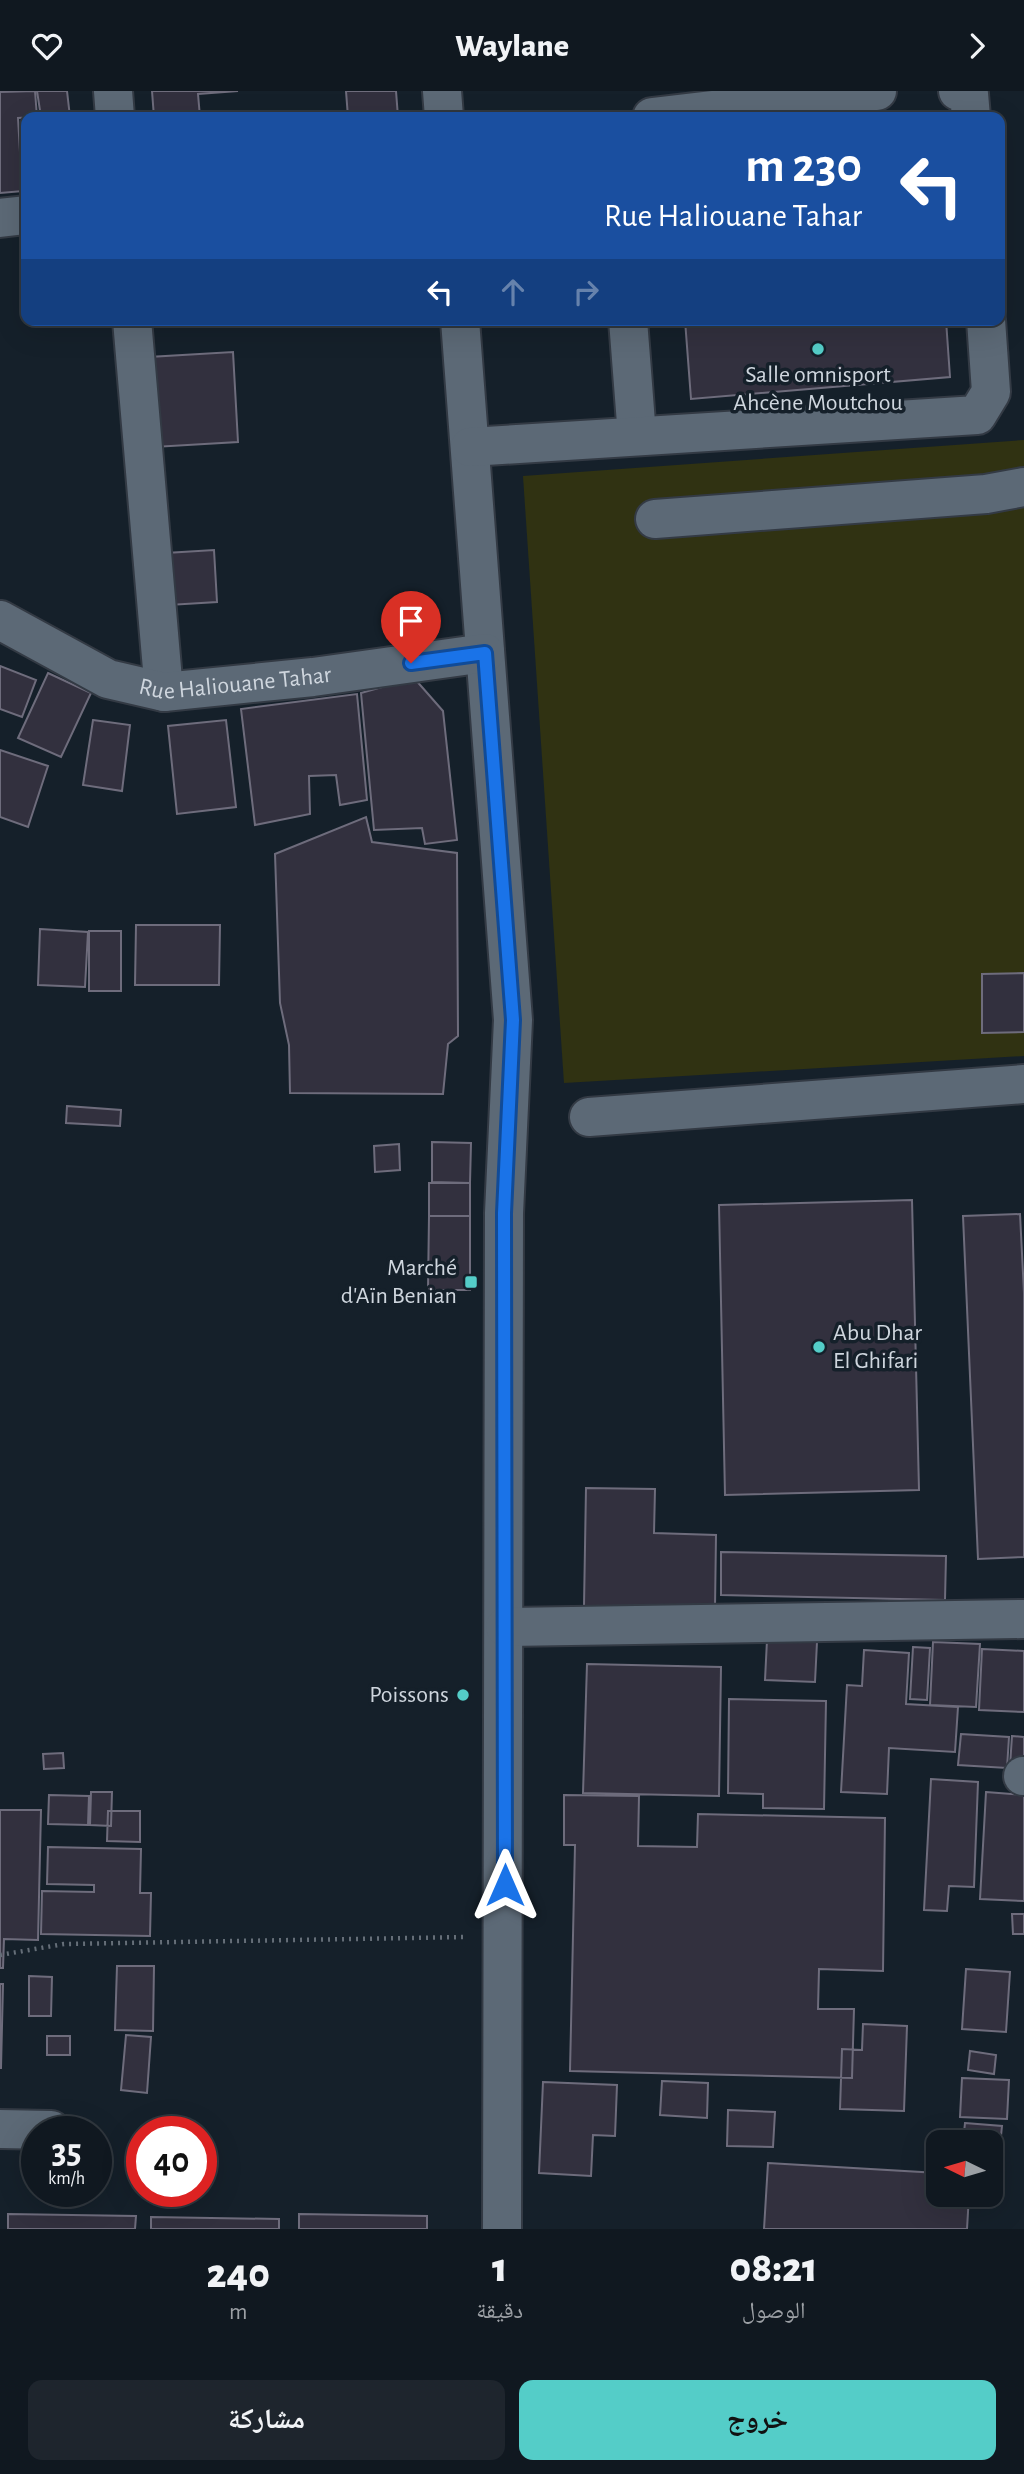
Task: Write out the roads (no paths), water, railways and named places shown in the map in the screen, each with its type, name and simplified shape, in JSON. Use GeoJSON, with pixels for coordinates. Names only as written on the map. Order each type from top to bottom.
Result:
{"type":"FeatureCollection","features":[{"type":"Feature","properties":{"kind":"street"},"geometry":{"type":"LineString","coordinates":[[113,91],[115,112]]}},
{"type":"Feature","properties":{"kind":"street"},"geometry":{"type":"LineString","coordinates":[[442,91],[444,112]]}},
{"type":"Feature","properties":{"kind":"street"},"geometry":{"type":"LineString","coordinates":[[695,112],[877,91]]}},
{"type":"Feature","properties":{"kind":"street"},"geometry":{"type":"LineString","coordinates":[[958,91],[969,94],[971,112]]}},
{"type":"Feature","properties":{"kind":"street"},"geometry":{"type":"LineString","coordinates":[[0,218],[21,216]]}},
{"type":"Feature","properties":{"kind":"street"},"geometry":{"type":"LineString","coordinates":[[133,326],[164,692]]}},
{"type":"Feature","properties":{"kind":"street"},"geometry":{"type":"LineString","coordinates":[[460,326],[513,1020],[504,1213],[505,1936],[502,2229]]}},
{"type":"Feature","properties":{"kind":"street"},"geometry":{"type":"LineString","coordinates":[[628,326],[637,436]]}},
{"type":"Feature","properties":{"kind":"street"},"geometry":{"type":"LineString","coordinates":[[470,447],[977,415],[991,392],[986,326]]}},
{"type":"Feature","properties":{"kind":"street"},"geometry":{"type":"LineString","coordinates":[[655,519],[986,494],[1024,487]]}},
{"type":"Feature","properties":{"kind":"street","name":"Rue Haliouane Tahar"},"geometry":{"type":"LineString","coordinates":[[0,620],[108,679],[164,692],[313,677],[485,653]]}},
{"type":"Feature","properties":{"kind":"street"},"geometry":{"type":"LineString","coordinates":[[589,1117],[1024,1084]]}},
{"type":"Feature","properties":{"kind":"street"},"geometry":{"type":"LineString","coordinates":[[505,1627],[1024,1619]]}},
{"type":"Feature","properties":{"kind":"street"},"geometry":{"type":"LineString","coordinates":[[0,2129],[21,2129]]}},
{"type":"Feature","properties":{"kind":"place","name":"Salle omnisport Ahcène Moutchou"},"geometry":{"type":"Point","coordinates":[818,349]}},
{"type":"Feature","properties":{"kind":"place","name":"Marché d'Aïn Benian"},"geometry":{"type":"Point","coordinates":[471,1282]}},
{"type":"Feature","properties":{"kind":"place","name":"Abu Dhar El Ghifari"},"geometry":{"type":"Point","coordinates":[819,1347]}},
{"type":"Feature","properties":{"kind":"place","name":"Poissons"},"geometry":{"type":"Point","coordinates":[463,1695]}}]}
